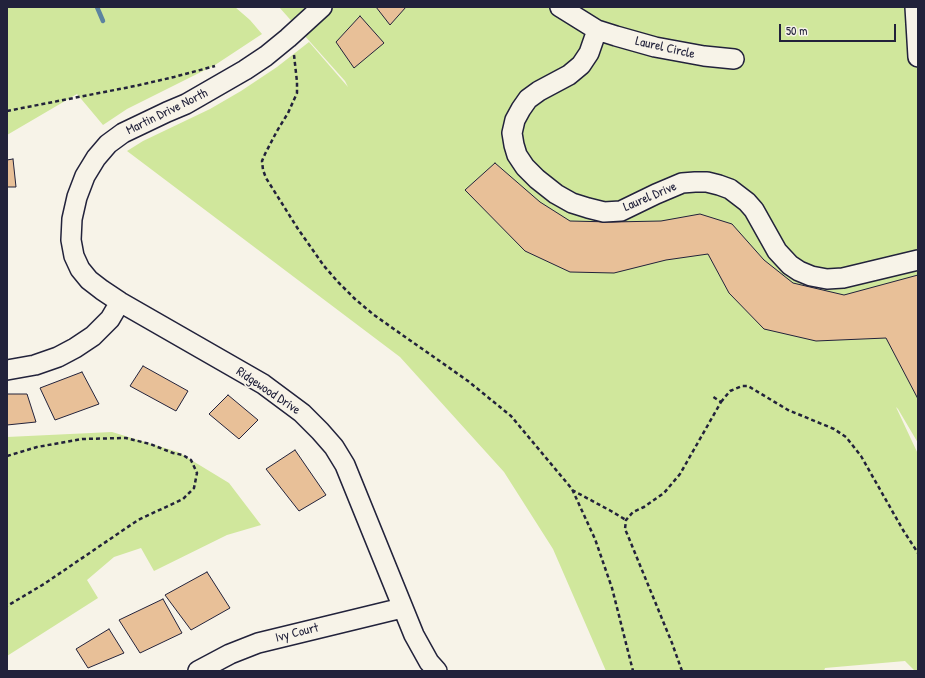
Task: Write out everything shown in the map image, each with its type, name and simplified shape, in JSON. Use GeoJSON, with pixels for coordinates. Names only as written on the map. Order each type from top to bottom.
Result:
{"type":"FeatureCollection","features":[{"type":"Feature","properties":{"kind":"street","name":"Martin Drive North"},"geometry":{"type":"LineString","coordinates":[[74,256],[71,240],[72,219],[77,197],[85,176],[96,158],[108,144],[123,133],[186,104],[261,60],[322,7]]}},
{"type":"Feature","properties":{"kind":"street"},"geometry":{"type":"LineString","coordinates":[[560,7],[598,30]]}},
{"type":"Feature","properties":{"kind":"street"},"geometry":{"type":"LineString","coordinates":[[915,7],[918,56]]}},
{"type":"Feature","properties":{"kind":"street","name":"Laurel Circle"},"geometry":{"type":"LineString","coordinates":[[598,30],[655,47],[704,56],[734,59]]}},
{"type":"Feature","properties":{"kind":"street","name":"Laurel Drive"},"geometry":{"type":"LineString","coordinates":[[598,30],[590,52],[581,65],[569,75],[528,99],[515,120],[512,133],[517,155],[524,167],[556,194],[572,203],[588,208],[604,212],[621,211],[682,183],[707,182],[730,189],[747,202],[754,210],[771,242],[780,255],[790,265],[811,276],[827,279],[843,278],[918,260]]}},
{"type":"Feature","properties":{"kind":"street","name":"Ridgewood Drive"},"geometry":{"type":"LineString","coordinates":[[74,256],[80,269],[89,280],[120,302],[263,384],[302,413],[320,431],[334,448],[345,465],[414,635],[429,662],[437,671]]}},
{"type":"Feature","properties":{"kind":"street"},"geometry":{"type":"LineString","coordinates":[[7,370],[35,365],[58,357],[75,348],[92,336],[110,318],[120,302]]}},
{"type":"Feature","properties":{"kind":"street","name":"Ivy Court"},"geometry":{"type":"LineString","coordinates":[[198,671],[230,654],[258,643],[402,608]]}},
{"type":"Feature","properties":{"kind":"path"},"geometry":{"type":"LineString","coordinates":[[288,38],[295,47],[294,62],[297,82],[296,93],[288,113],[269,144],[262,161],[266,178],[298,229],[324,266],[338,282],[374,315],[462,376],[511,416],[572,489],[595,539],[612,588],[633,671]]}},
{"type":"Feature","properties":{"kind":"path"},"geometry":{"type":"LineString","coordinates":[[7,110],[174,78],[221,64]]}},
{"type":"Feature","properties":{"kind":"path"},"geometry":{"type":"LineString","coordinates":[[682,671],[625,529],[626,520],[634,512],[644,508],[664,493],[673,483],[680,474],[721,402],[730,391],[742,386],[748,386],[788,410],[834,429],[846,438],[861,456],[903,530],[918,553]]}},
{"type":"Feature","properties":{"kind":"path"},"geometry":{"type":"LineString","coordinates":[[712,396],[721,402]]}},
{"type":"Feature","properties":{"kind":"path"},"geometry":{"type":"LineString","coordinates":[[7,456],[37,447],[82,439],[126,438],[144,442],[173,453],[183,455],[191,460],[197,473],[194,488],[183,499],[138,520],[44,584],[7,606]]}},
{"type":"Feature","properties":{"kind":"path"},"geometry":{"type":"LineString","coordinates":[[572,489],[611,510],[626,520]]}},
{"type":"Feature","properties":{"kind":"green space"},"geometry":{"type":"Polygon","coordinates":[[[7,7],[235,7],[250,20],[262,34],[215,65],[127,109],[103,125],[77,94],[7,135],[7,7]]]}},
{"type":"Feature","properties":{"kind":"green space"},"geometry":{"type":"Polygon","coordinates":[[[279,7],[918,7],[918,443],[896,407],[918,454],[918,671],[915,671],[905,661],[825,668],[824,671],[606,671],[553,549],[504,472],[400,357],[127,151],[143,141],[210,109],[241,91],[277,67],[309,42],[348,87],[345,81],[279,7]]]}},
{"type":"Feature","properties":{"kind":"green space"},"geometry":{"type":"Polygon","coordinates":[[[112,432],[178,452],[229,483],[261,525],[227,535],[154,571],[141,548],[114,557],[87,580],[98,598],[7,656],[7,437],[112,432]]]}},
{"type":"Feature","properties":{"kind":"building"},"geometry":{"type":"Polygon","coordinates":[[[376,7],[406,7],[390,25],[376,7]]]}},
{"type":"Feature","properties":{"kind":"building"},"geometry":{"type":"Polygon","coordinates":[[[360,16],[384,43],[354,68],[336,42],[360,16]]]}},
{"type":"Feature","properties":{"kind":"building"},"geometry":{"type":"Polygon","coordinates":[[[13,159],[16,187],[7,187],[7,160],[13,159]]]}},
{"type":"Feature","properties":{"kind":"building"},"geometry":{"type":"Polygon","coordinates":[[[495,163],[540,202],[570,221],[661,221],[700,214],[732,224],[764,260],[793,283],[844,295],[918,275],[918,399],[886,338],[816,341],[764,329],[729,293],[708,254],[666,260],[614,273],[570,272],[525,251],[465,190],[495,163]]]}},
{"type":"Feature","properties":{"kind":"building"},"geometry":{"type":"Polygon","coordinates":[[[143,366],[188,391],[176,411],[130,386],[143,366]]]}},
{"type":"Feature","properties":{"kind":"building"},"geometry":{"type":"Polygon","coordinates":[[[82,372],[99,404],[55,420],[40,388],[82,372]]]}},
{"type":"Feature","properties":{"kind":"building"},"geometry":{"type":"Polygon","coordinates":[[[7,394],[27,394],[36,422],[7,425],[7,394]]]}},
{"type":"Feature","properties":{"kind":"building"},"geometry":{"type":"Polygon","coordinates":[[[228,395],[258,420],[239,439],[209,414],[228,395]]]}},
{"type":"Feature","properties":{"kind":"building"},"geometry":{"type":"Polygon","coordinates":[[[295,450],[326,495],[299,511],[266,469],[295,450]]]}},
{"type":"Feature","properties":{"kind":"building"},"geometry":{"type":"Polygon","coordinates":[[[207,572],[230,608],[191,630],[165,595],[207,572]]]}},
{"type":"Feature","properties":{"kind":"building"},"geometry":{"type":"Polygon","coordinates":[[[163,599],[182,633],[140,653],[119,620],[163,599]]]}},
{"type":"Feature","properties":{"kind":"building"},"geometry":{"type":"Polygon","coordinates":[[[109,629],[124,653],[88,668],[76,649],[109,629]]]}},
{"type":"Feature","properties":{"kind":"waterway"},"geometry":{"type":"LineString","coordinates":[[97,7],[103,21]]}}]}
